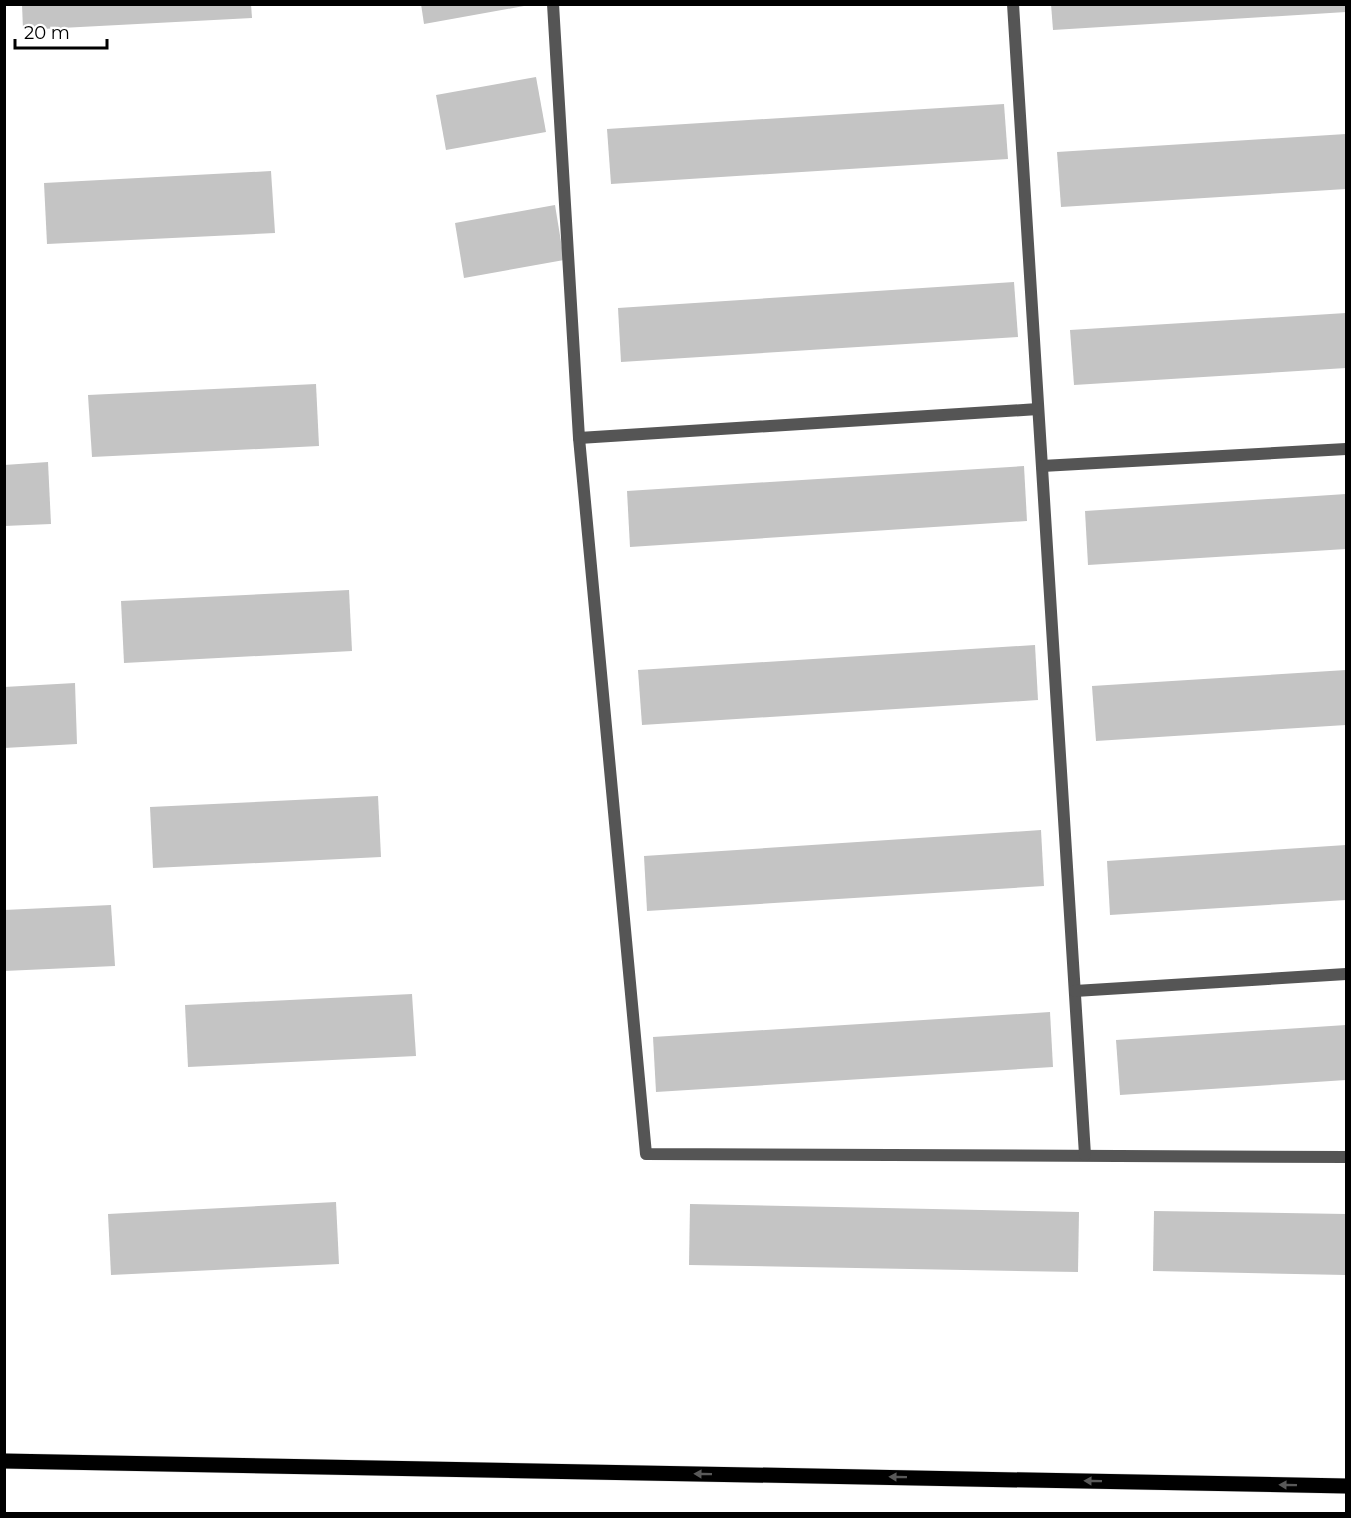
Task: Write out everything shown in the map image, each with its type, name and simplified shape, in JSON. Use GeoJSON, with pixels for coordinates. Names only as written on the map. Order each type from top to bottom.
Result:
{"type":"FeatureCollection","features":[{"type":"Feature","properties":{"kind":"main road"},"geometry":{"type":"LineString","coordinates":[[4,1461],[1347,1486]]}},
{"type":"Feature","properties":{"kind":"lane"},"geometry":{"type":"LineString","coordinates":[[553,4],[579,438],[646,1154],[1347,1157]]}},
{"type":"Feature","properties":{"kind":"lane"},"geometry":{"type":"LineString","coordinates":[[1012,4],[1085,1155]]}},
{"type":"Feature","properties":{"kind":"lane"},"geometry":{"type":"LineString","coordinates":[[579,438],[1038,408]]}},
{"type":"Feature","properties":{"kind":"lane"},"geometry":{"type":"LineString","coordinates":[[1042,466],[1347,449]]}},
{"type":"Feature","properties":{"kind":"lane"},"geometry":{"type":"LineString","coordinates":[[1075,991],[1347,974]]}},
{"type":"Feature","properties":{"kind":"building"},"geometry":{"type":"Polygon","coordinates":[[[22,4],[251,4],[252,18],[23,30],[22,4]]]}},
{"type":"Feature","properties":{"kind":"building"},"geometry":{"type":"Polygon","coordinates":[[[421,4],[524,4],[524,6],[424,24],[421,4]]]}},
{"type":"Feature","properties":{"kind":"building"},"geometry":{"type":"Polygon","coordinates":[[[1051,4],[1346,4],[1346,12],[1053,30],[1051,4]]]}},
{"type":"Feature","properties":{"kind":"building"},"geometry":{"type":"Polygon","coordinates":[[[536,77],[546,132],[446,150],[436,95],[536,77]]]}},
{"type":"Feature","properties":{"kind":"building"},"geometry":{"type":"Polygon","coordinates":[[[1004,104],[1008,159],[611,184],[607,129],[1004,104]]]}},
{"type":"Feature","properties":{"kind":"building"},"geometry":{"type":"Polygon","coordinates":[[[1346,134],[1346,189],[1061,207],[1057,152],[1346,134]]]}},
{"type":"Feature","properties":{"kind":"building"},"geometry":{"type":"Polygon","coordinates":[[[271,171],[275,233],[47,244],[44,183],[271,171]]]}},
{"type":"Feature","properties":{"kind":"building"},"geometry":{"type":"Polygon","coordinates":[[[555,205],[564,260],[464,278],[455,223],[555,205]]]}},
{"type":"Feature","properties":{"kind":"building"},"geometry":{"type":"Polygon","coordinates":[[[1014,282],[1018,337],[621,362],[618,308],[1014,282]]]}},
{"type":"Feature","properties":{"kind":"building"},"geometry":{"type":"Polygon","coordinates":[[[1346,313],[1346,368],[1074,385],[1070,330],[1346,313]]]}},
{"type":"Feature","properties":{"kind":"building"},"geometry":{"type":"Polygon","coordinates":[[[316,384],[319,446],[92,457],[88,395],[316,384]]]}},
{"type":"Feature","properties":{"kind":"building"},"geometry":{"type":"Polygon","coordinates":[[[48,462],[51,524],[4,526],[4,465],[48,462]]]}},
{"type":"Feature","properties":{"kind":"building"},"geometry":{"type":"Polygon","coordinates":[[[1024,466],[1027,521],[630,547],[627,491],[1024,466]]]}},
{"type":"Feature","properties":{"kind":"building"},"geometry":{"type":"Polygon","coordinates":[[[1346,494],[1346,549],[1088,565],[1085,511],[1346,494]]]}},
{"type":"Feature","properties":{"kind":"building"},"geometry":{"type":"Polygon","coordinates":[[[349,590],[352,651],[124,663],[121,601],[349,590]]]}},
{"type":"Feature","properties":{"kind":"building"},"geometry":{"type":"Polygon","coordinates":[[[1035,645],[1038,700],[642,725],[638,670],[1035,645]]]}},
{"type":"Feature","properties":{"kind":"building"},"geometry":{"type":"Polygon","coordinates":[[[1346,670],[1346,725],[1096,741],[1092,686],[1346,670]]]}},
{"type":"Feature","properties":{"kind":"building"},"geometry":{"type":"Polygon","coordinates":[[[75,683],[77,744],[4,748],[4,687],[75,683]]]}},
{"type":"Feature","properties":{"kind":"building"},"geometry":{"type":"Polygon","coordinates":[[[378,796],[381,857],[153,868],[150,807],[378,796]]]}},
{"type":"Feature","properties":{"kind":"building"},"geometry":{"type":"Polygon","coordinates":[[[1041,830],[1044,886],[647,911],[644,856],[1041,830]]]}},
{"type":"Feature","properties":{"kind":"building"},"geometry":{"type":"Polygon","coordinates":[[[1346,845],[1346,900],[1110,915],[1107,861],[1346,845]]]}},
{"type":"Feature","properties":{"kind":"building"},"geometry":{"type":"Polygon","coordinates":[[[111,905],[115,966],[4,971],[4,910],[111,905]]]}},
{"type":"Feature","properties":{"kind":"building"},"geometry":{"type":"Polygon","coordinates":[[[412,994],[416,1056],[188,1067],[185,1005],[412,994]]]}},
{"type":"Feature","properties":{"kind":"building"},"geometry":{"type":"Polygon","coordinates":[[[1050,1012],[1053,1067],[656,1092],[653,1037],[1050,1012]]]}},
{"type":"Feature","properties":{"kind":"building"},"geometry":{"type":"Polygon","coordinates":[[[1346,1025],[1346,1080],[1120,1095],[1116,1040],[1346,1025]]]}},
{"type":"Feature","properties":{"kind":"building"},"geometry":{"type":"Polygon","coordinates":[[[336,1202],[339,1264],[111,1275],[108,1214],[336,1202]]]}},
{"type":"Feature","properties":{"kind":"building"},"geometry":{"type":"Polygon","coordinates":[[[690,1204],[1079,1212],[1078,1272],[689,1265],[690,1204]]]}},
{"type":"Feature","properties":{"kind":"building"},"geometry":{"type":"Polygon","coordinates":[[[1154,1211],[1346,1214],[1346,1275],[1153,1271],[1154,1211]]]}}]}
